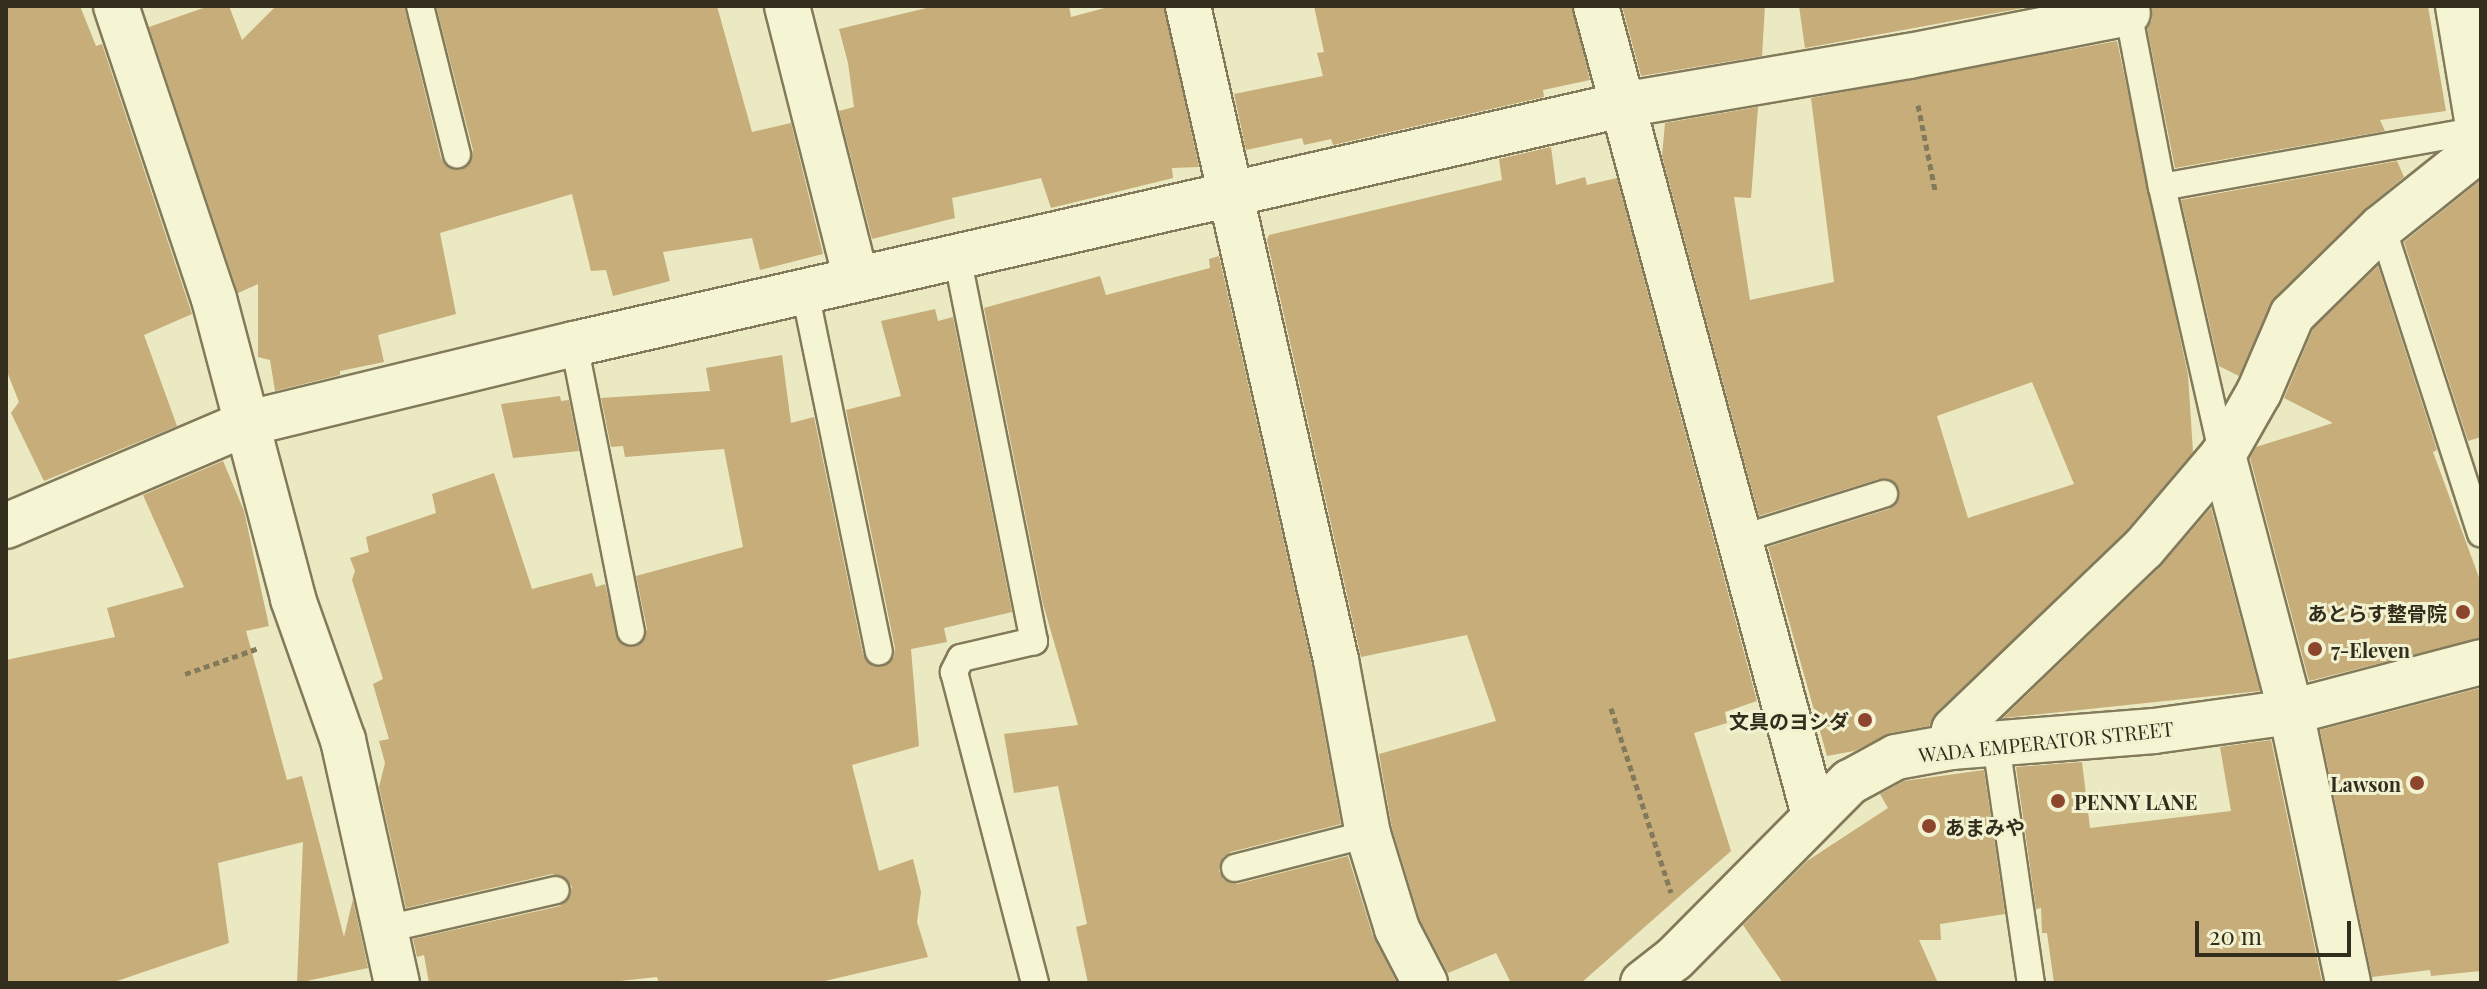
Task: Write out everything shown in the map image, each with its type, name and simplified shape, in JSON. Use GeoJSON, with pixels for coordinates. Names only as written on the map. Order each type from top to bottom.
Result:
{"type":"FeatureCollection","features":[{"type":"Feature","properties":{"kind":"street"},"geometry":{"type":"LineString","coordinates":[[116,6],[214,299],[245,424],[305,631],[343,740],[397,983]]}},
{"type":"Feature","properties":{"kind":"street"},"geometry":{"type":"LineString","coordinates":[[1188,6],[1336,660],[1368,834],[1397,929],[1425,983]]}},
{"type":"Feature","properties":{"kind":"street"},"geometry":{"type":"LineString","coordinates":[[1596,6],[1814,815]]}},
{"type":"Feature","properties":{"kind":"street"},"geometry":{"type":"LineString","coordinates":[[1951,747],[1954,730],[2143,549],[2223,455],[2259,392],[2292,315],[2382,227],[2480,141],[2458,6]]}},
{"type":"Feature","properties":{"kind":"street"},"geometry":{"type":"LineString","coordinates":[[796,9],[856,278]]}},
{"type":"Feature","properties":{"kind":"street"},"geometry":{"type":"LineString","coordinates":[[6,526],[245,424],[856,278],[1622,105],[1909,56],[2127,10]]}},
{"type":"Feature","properties":{"kind":"street"},"geometry":{"type":"LineString","coordinates":[[2223,455],[2291,712],[2348,983]]}},
{"type":"Feature","properties":{"kind":"street","name":"WADA EMPERATOR STREET"},"geometry":{"type":"LineString","coordinates":[[1673,967],[1814,815],[1850,782],[1896,757],[1951,747],[2154,731],[2291,712],[2481,662]]}},
{"type":"Feature","properties":{"kind":"lane"},"geometry":{"type":"LineString","coordinates":[[420,6],[457,154]]}},
{"type":"Feature","properties":{"kind":"lane"},"geometry":{"type":"LineString","coordinates":[[2127,10],[2162,187],[2223,455]]}},
{"type":"Feature","properties":{"kind":"lane"},"geometry":{"type":"LineString","coordinates":[[2162,187],[2480,141]]}},
{"type":"Feature","properties":{"kind":"lane"},"geometry":{"type":"LineString","coordinates":[[2382,227],[2481,533]]}},
{"type":"Feature","properties":{"kind":"lane"},"geometry":{"type":"LineString","coordinates":[[957,256],[1034,641],[961,658],[954,672],[1035,983]]}},
{"type":"Feature","properties":{"kind":"lane"},"geometry":{"type":"LineString","coordinates":[[805,292],[879,651]]}},
{"type":"Feature","properties":{"kind":"lane"},"geometry":{"type":"LineString","coordinates":[[574,344],[631,631]]}},
{"type":"Feature","properties":{"kind":"lane"},"geometry":{"type":"LineString","coordinates":[[1740,539],[1884,494]]}},
{"type":"Feature","properties":{"kind":"lane"},"geometry":{"type":"LineString","coordinates":[[1996,744],[2031,983]]}},
{"type":"Feature","properties":{"kind":"lane"},"geometry":{"type":"LineString","coordinates":[[1235,868],[1368,834]]}},
{"type":"Feature","properties":{"kind":"lane"},"geometry":{"type":"LineString","coordinates":[[386,929],[556,890]]}},
{"type":"Feature","properties":{"kind":"path"},"geometry":{"type":"LineString","coordinates":[[1909,56],[1935,190]]}},
{"type":"Feature","properties":{"kind":"path"},"geometry":{"type":"LineString","coordinates":[[185,674],[305,631]]}},
{"type":"Feature","properties":{"kind":"path"},"geometry":{"type":"LineString","coordinates":[[1611,708],[1673,967]]}},
{"type":"Feature","properties":{"kind":"building"},"geometry":{"type":"Polygon","coordinates":[[[6,6],[80,6],[96,46],[102,44],[192,314],[144,335],[177,426],[44,481],[11,413],[19,402],[6,369],[6,6]]]}},
{"type":"Feature","properties":{"kind":"building"},"geometry":{"type":"Polygon","coordinates":[[[209,6],[229,6],[242,40],[276,6],[404,6],[441,158],[446,166],[460,170],[469,165],[473,150],[436,6],[717,6],[752,132],[791,123],[823,254],[760,270],[752,238],[663,252],[670,281],[613,296],[606,270],[591,271],[572,194],[440,233],[456,314],[378,335],[384,362],[340,371],[340,375],[275,391],[270,360],[258,357],[258,284],[238,293],[149,27],[209,6]]]}},
{"type":"Feature","properties":{"kind":"building"},"geometry":{"type":"Polygon","coordinates":[[[935,6],[1069,6],[1071,17],[1112,6],[1164,6],[1199,167],[1172,168],[1173,178],[1051,208],[1041,178],[952,198],[955,218],[872,239],[839,111],[854,107],[848,63],[839,29],[935,6]]]}},
{"type":"Feature","properties":{"kind":"building"},"geometry":{"type":"Polygon","coordinates":[[[1314,6],[1572,6],[1590,80],[1543,90],[1544,97],[1333,145],[1331,139],[1304,145],[1302,138],[1246,150],[1234,94],[1323,76],[1317,53],[1324,52],[1314,6]]]}},
{"type":"Feature","properties":{"kind":"building"},"geometry":{"type":"Polygon","coordinates":[[[1622,6],[1765,6],[1762,56],[1641,76],[1622,6]]]}},
{"type":"Feature","properties":{"kind":"building"},"geometry":{"type":"Polygon","coordinates":[[[1799,6],[2034,6],[1805,48],[1799,6]]]}},
{"type":"Feature","properties":{"kind":"building"},"geometry":{"type":"Polygon","coordinates":[[[2152,6],[2428,6],[2446,111],[2380,120],[2385,131],[2175,168],[2147,28],[2152,20],[2152,6]]]}},
{"type":"Feature","properties":{"kind":"building"},"geometry":{"type":"Polygon","coordinates":[[[2117,41],[2188,375],[2193,452],[2125,532],[1937,712],[1929,726],[1891,733],[1854,751],[1827,756],[1768,547],[1889,509],[1896,504],[1899,490],[1894,482],[1879,479],[1759,516],[1662,156],[1665,123],[1758,107],[1751,198],[1734,197],[1750,300],[1834,282],[1811,98],[2117,41]],[[2032,382],[1937,416],[1968,518],[2074,484],[2032,382]]]}},
{"type":"Feature","properties":{"kind":"building"},"geometry":{"type":"Polygon","coordinates":[[[1551,147],[1556,185],[1585,177],[1587,185],[1617,178],[1757,701],[1725,712],[1727,723],[1694,733],[1731,851],[1581,983],[1511,983],[1496,953],[1448,973],[1420,920],[1392,828],[1379,754],[1496,721],[1467,635],[1361,657],[1267,240],[1269,235],[1502,180],[1499,159],[1551,147]]]}},
{"type":"Feature","properties":{"kind":"building"},"geometry":{"type":"Polygon","coordinates":[[[2397,161],[2404,177],[2365,209],[2274,298],[2239,376],[2219,366],[2181,200],[2397,161]]]}},
{"type":"Feature","properties":{"kind":"building"},"geometry":{"type":"Polygon","coordinates":[[[2481,180],[2481,437],[2468,441],[2404,242],[2481,180]]]}},
{"type":"Feature","properties":{"kind":"building"},"geometry":{"type":"Polygon","coordinates":[[[1219,256],[1312,665],[1341,824],[1231,852],[1223,857],[1219,871],[1224,880],[1238,884],[1348,856],[1373,936],[1397,983],[1088,983],[1076,927],[1087,924],[1058,786],[1014,793],[1004,734],[1078,725],[1043,604],[984,308],[1100,276],[1106,295],[1210,268],[1209,259],[1219,256]]]}},
{"type":"Feature","properties":{"kind":"building"},"geometry":{"type":"Polygon","coordinates":[[[2378,266],[2437,450],[2433,452],[2481,583],[2481,638],[2309,681],[2250,458],[2256,447],[2333,423],[2284,398],[2313,329],[2378,266]]]}},
{"type":"Feature","properties":{"kind":"building"},"geometry":{"type":"Polygon","coordinates":[[[935,309],[938,321],[953,317],[1012,612],[944,628],[947,642],[911,649],[919,746],[852,765],[879,871],[913,859],[921,892],[917,922],[928,957],[816,983],[659,983],[657,977],[601,983],[429,983],[424,955],[417,957],[413,939],[560,906],[567,901],[572,887],[567,879],[552,874],[406,908],[379,787],[385,763],[379,741],[389,739],[373,684],[383,679],[352,580],[355,571],[350,558],[369,552],[366,537],[436,513],[432,494],[494,473],[532,589],[592,573],[596,587],[605,584],[619,641],[635,646],[642,642],[647,629],[636,576],[743,547],[724,449],[625,457],[623,446],[611,447],[601,398],[710,391],[706,368],[782,355],[791,423],[814,417],[863,654],[873,666],[883,666],[894,657],[895,648],[846,410],[901,396],[881,321],[935,309]]]}},
{"type":"Feature","properties":{"kind":"building"},"geometry":{"type":"Polygon","coordinates":[[[560,396],[561,401],[569,400],[579,451],[513,458],[501,404],[560,396]]]}},
{"type":"Feature","properties":{"kind":"building"},"geometry":{"type":"Polygon","coordinates":[[[223,461],[244,511],[269,626],[246,631],[287,780],[302,776],[344,937],[353,899],[368,968],[297,983],[303,842],[218,863],[229,943],[111,983],[6,983],[6,660],[115,637],[107,608],[184,587],[143,495],[223,461]]]}},
{"type":"Feature","properties":{"kind":"building"},"geometry":{"type":"Polygon","coordinates":[[[2211,508],[2260,691],[2003,718],[2160,567],[2211,508]]]}},
{"type":"Feature","properties":{"kind":"building"},"geometry":{"type":"Polygon","coordinates":[[[2481,688],[2481,971],[2431,976],[2430,970],[2372,977],[2320,730],[2481,688]]]}},
{"type":"Feature","properties":{"kind":"building"},"geometry":{"type":"Polygon","coordinates":[[[2271,740],[2322,982],[2054,983],[2047,933],[2042,933],[2041,908],[2036,909],[2016,767],[2082,762],[2090,828],[2231,811],[2220,747],[2271,740]]]}},
{"type":"Feature","properties":{"kind":"building"},"geometry":{"type":"Polygon","coordinates":[[[1984,770],[2005,914],[1940,924],[1941,940],[1919,940],[1938,983],[1783,983],[1743,925],[1807,861],[1888,808],[1880,794],[1904,781],[1984,770]]]}},
{"type":"Feature","properties":{"kind":"place","name":"あとらす整骨院"},"geometry":{"type":"Point","coordinates":[2463,612]}},
{"type":"Feature","properties":{"kind":"place","name":"7-Eleven"},"geometry":{"type":"Point","coordinates":[2315,649]}},
{"type":"Feature","properties":{"kind":"place","name":"文具のヨシダ"},"geometry":{"type":"Point","coordinates":[1865,720]}},
{"type":"Feature","properties":{"kind":"place","name":"Lawson"},"geometry":{"type":"Point","coordinates":[2417,783]}},
{"type":"Feature","properties":{"kind":"place","name":"PENNY LANE"},"geometry":{"type":"Point","coordinates":[2058,801]}},
{"type":"Feature","properties":{"kind":"place","name":"あまみや"},"geometry":{"type":"Point","coordinates":[1929,826]}}]}
